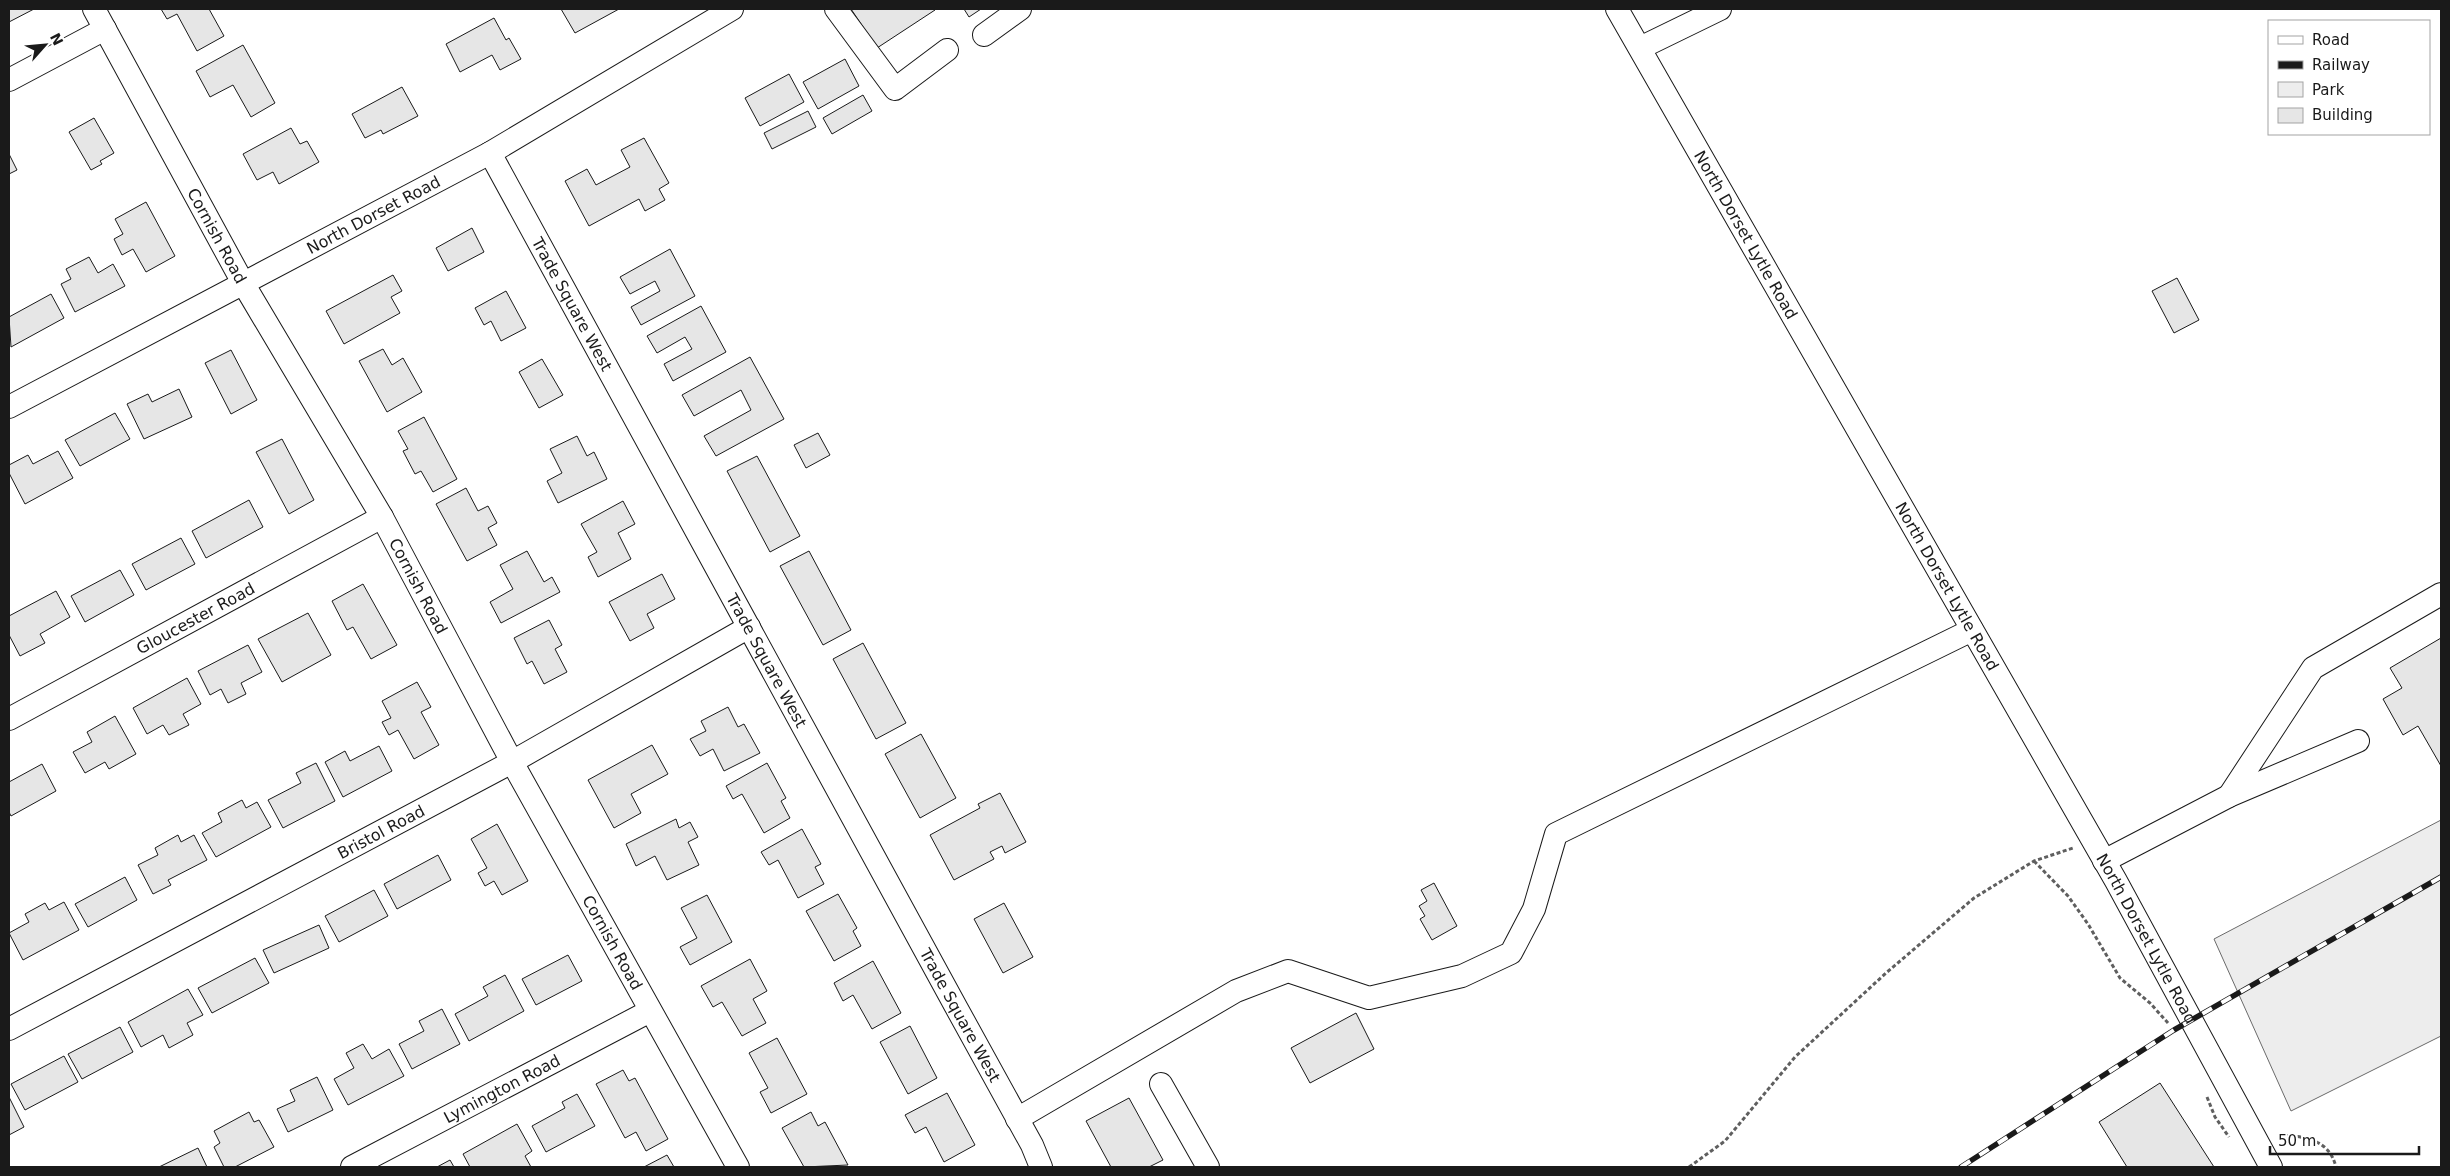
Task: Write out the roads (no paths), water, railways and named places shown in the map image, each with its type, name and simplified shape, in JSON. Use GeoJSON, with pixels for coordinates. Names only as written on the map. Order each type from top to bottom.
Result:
{"type":"FeatureCollection","features":[{"type":"Feature","properties":{"kind":"street","name":"Cornish Road"},"geometry":{"type":"LineString","coordinates":[[94,9],[243,283],[382,516],[512,762],[738,1167]]}},
{"type":"Feature","properties":{"kind":"street","name":"North Dorset Road"},"geometry":{"type":"LineString","coordinates":[[9,407],[490,153],[732,9]]}},
{"type":"Feature","properties":{"kind":"street"},"geometry":{"type":"LineString","coordinates":[[836,9],[895,88],[947,50]]}},
{"type":"Feature","properties":{"kind":"street"},"geometry":{"type":"LineString","coordinates":[[984,35],[1020,9]]}},
{"type":"Feature","properties":{"kind":"street","name":"North Dorset Lytle Road"},"geometry":{"type":"LineString","coordinates":[[1617,9],[2099,852],[2271,1167]]}},
{"type":"Feature","properties":{"kind":"street"},"geometry":{"type":"LineString","coordinates":[[1640,48],[1720,9]]}},
{"type":"Feature","properties":{"kind":"street"},"geometry":{"type":"LineString","coordinates":[[9,80],[105,29]]}},
{"type":"Feature","properties":{"kind":"street","name":"Trade Square West"},"geometry":{"type":"LineString","coordinates":[[490,153],[1017,1119],[1041,1167]]}},
{"type":"Feature","properties":{"kind":"street","name":"Gloucester Road"},"geometry":{"type":"LineString","coordinates":[[9,719],[382,516]]}},
{"type":"Feature","properties":{"kind":"street"},"geometry":{"type":"LineString","coordinates":[[2228,796],[2313,668],[2441,594]]}},
{"type":"Feature","properties":{"kind":"street","name":"Bristol Road"},"geometry":{"type":"LineString","coordinates":[[9,1029],[512,762],[749,627]]}},
{"type":"Feature","properties":{"kind":"street"},"geometry":{"type":"LineString","coordinates":[[1017,1119],[1236,991],[1288,970],[1369,998],[1462,976],[1511,953],[1534,909],[1556,834],[1972,630]]}},
{"type":"Feature","properties":{"kind":"street"},"geometry":{"type":"LineString","coordinates":[[2099,852],[2358,741]]}},
{"type":"Feature","properties":{"kind":"street","name":"Lymington Road"},"geometry":{"type":"LineString","coordinates":[[352,1167],[650,1011]]}},
{"type":"Feature","properties":{"kind":"street"},"geometry":{"type":"LineString","coordinates":[[1161,1084],[1208,1167]]}},
{"type":"Feature","properties":{"kind":"railway"},"geometry":{"type":"LineString","coordinates":[[1961,1167],[2174,1030],[2441,877]]}}]}
